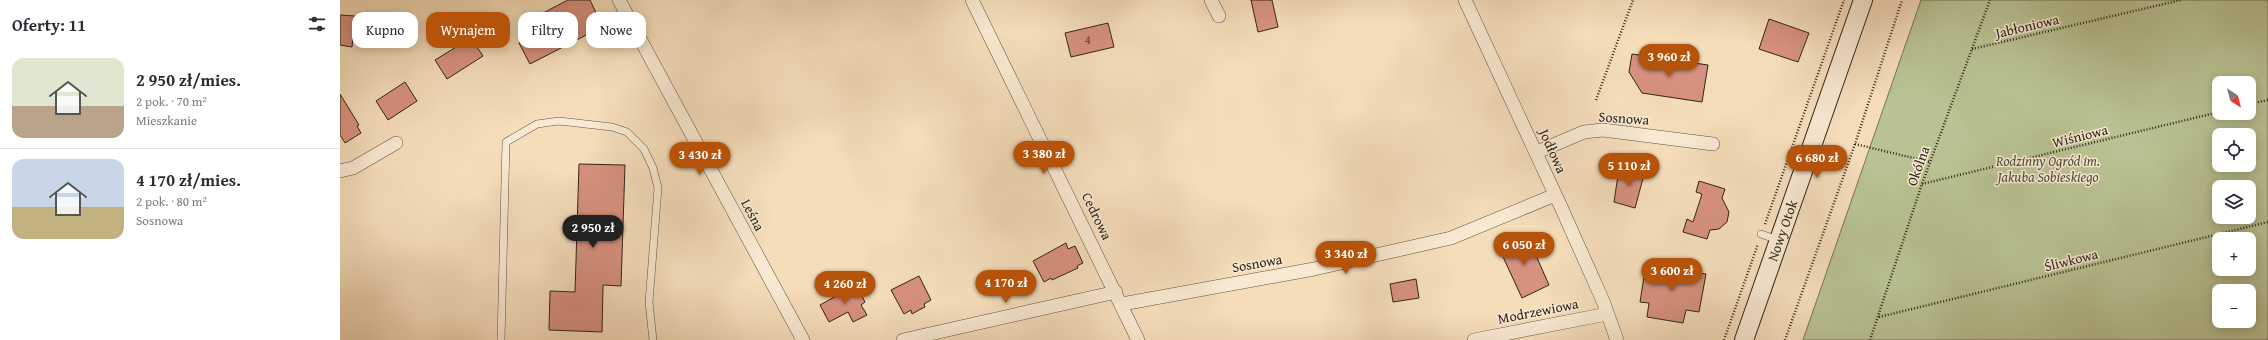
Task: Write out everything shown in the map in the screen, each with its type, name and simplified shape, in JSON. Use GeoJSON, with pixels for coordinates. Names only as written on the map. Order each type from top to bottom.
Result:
{"type":"FeatureCollection","features":[{"type":"Feature","properties":{"kind":"main road","name":"Nowy Otok"},"geometry":{"type":"LineString","coordinates":[[1744,340],[1863,2]]}},
{"type":"Feature","properties":{"kind":"street","name":"Leśna"},"geometry":{"type":"LineString","coordinates":[[619,0],[802,340]]}},
{"type":"Feature","properties":{"kind":"street","name":"Cedrowa"},"geometry":{"type":"LineString","coordinates":[[972,0],[1122,304],[1138,340]]}},
{"type":"Feature","properties":{"kind":"street"},"geometry":{"type":"LineString","coordinates":[[1211,0],[1219,16]]}},
{"type":"Feature","properties":{"kind":"street","name":"Jodłowa"},"geometry":{"type":"LineString","coordinates":[[1465,0],[1536,152],[1617,340]]}},
{"type":"Feature","properties":{"kind":"street","name":"Sosnowa"},"geometry":{"type":"LineString","coordinates":[[1536,152],[1584,132],[1603,130],[1713,144]]}},
{"type":"Feature","properties":{"kind":"street"},"geometry":{"type":"LineString","coordinates":[[340,171],[353,168],[396,143]]}},
{"type":"Feature","properties":{"kind":"street","name":"Sosnowa"},"geometry":{"type":"LineString","coordinates":[[1122,304],[1314,269],[1450,238],[1555,195]]}},
{"type":"Feature","properties":{"kind":"street"},"geometry":{"type":"LineString","coordinates":[[903,340],[1116,292]]}},
{"type":"Feature","properties":{"kind":"street","name":"Modrzewiowa"},"geometry":{"type":"LineString","coordinates":[[1474,340],[1607,314]]}},
{"type":"Feature","properties":{"kind":"lane"},"geometry":{"type":"LineString","coordinates":[[501,340],[506,142],[537,124],[559,121],[612,127],[626,132],[644,149],[653,168],[658,188],[649,302],[653,340]]}},
{"type":"Feature","properties":{"kind":"lane"},"geometry":{"type":"LineString","coordinates":[[1762,234],[1779,240]]}},
{"type":"Feature","properties":{"kind":"path","name":"Sosnowa"},"geometry":{"type":"LineString","coordinates":[[1596,100],[1633,0]]}},
{"type":"Feature","properties":{"kind":"path"},"geometry":{"type":"LineString","coordinates":[[1724,340],[1844,0]]}},
{"type":"Feature","properties":{"kind":"path"},"geometry":{"type":"LineString","coordinates":[[1785,340],[1856,144],[1902,0]]}},
{"type":"Feature","properties":{"kind":"path","name":"Okólna"},"geometry":{"type":"LineString","coordinates":[[1870,340],[1879,317],[1922,184],[1990,0]]}},
{"type":"Feature","properties":{"kind":"path","name":"Jabłoniowa"},"geometry":{"type":"LineString","coordinates":[[1972,49],[2181,0]]}},
{"type":"Feature","properties":{"kind":"path"},"geometry":{"type":"LineString","coordinates":[[2256,103],[2268,100]]}},
{"type":"Feature","properties":{"kind":"path","name":"Wiśniowa"},"geometry":{"type":"LineString","coordinates":[[1922,184],[2212,114]]}},
{"type":"Feature","properties":{"kind":"path"},"geometry":{"type":"LineString","coordinates":[[1856,144],[1930,162]]}},
{"type":"Feature","properties":{"kind":"path","name":"Śliwkowa"},"geometry":{"type":"LineString","coordinates":[[1879,317],[2268,222]]}},
{"type":"Feature","properties":{"kind":"green space","name":"Rodzinny Ogród im. Jakuba Sobieskiego"},"geometry":{"type":"Polygon","coordinates":[[[1921,0],[2268,0],[2268,340],[1803,340],[1921,0]]]}},
{"type":"Feature","properties":{"kind":"building"},"geometry":{"type":"Polygon","coordinates":[[[568,0],[590,0],[596,12],[586,12],[586,35],[578,39],[578,12],[545,12],[568,0]]]}},
{"type":"Feature","properties":{"kind":"building"},"geometry":{"type":"Polygon","coordinates":[[[1251,0],[1272,0],[1278,27],[1258,32],[1251,0]]]}},
{"type":"Feature","properties":{"kind":"building"},"geometry":{"type":"Polygon","coordinates":[[[340,15],[352,16],[352,47],[340,45],[340,15]]]}},
{"type":"Feature","properties":{"kind":"building"},"geometry":{"type":"Polygon","coordinates":[[[1769,19],[1809,33],[1798,62],[1759,49],[1769,19]]]}},
{"type":"Feature","properties":{"kind":"building"},"geometry":{"type":"Polygon","coordinates":[[[1108,23],[1114,47],[1071,57],[1065,33],[1108,23]]]}},
{"type":"Feature","properties":{"kind":"building"},"geometry":{"type":"Polygon","coordinates":[[[455,48],[478,48],[483,56],[447,79],[435,60],[455,48]]]}},
{"type":"Feature","properties":{"kind":"building"},"geometry":{"type":"Polygon","coordinates":[[[522,48],[561,48],[530,64],[522,48]]]}},
{"type":"Feature","properties":{"kind":"building"},"geometry":{"type":"Polygon","coordinates":[[[1632,54],[1708,65],[1702,102],[1642,93],[1629,72],[1632,54]]]}},
{"type":"Feature","properties":{"kind":"building"},"geometry":{"type":"Polygon","coordinates":[[[405,82],[417,101],[388,120],[376,101],[405,82]]]}},
{"type":"Feature","properties":{"kind":"building"},"geometry":{"type":"Polygon","coordinates":[[[340,94],[359,125],[357,126],[361,133],[345,143],[340,135],[340,94]]]}},
{"type":"Feature","properties":{"kind":"building"},"geometry":{"type":"Polygon","coordinates":[[[579,164],[625,165],[621,286],[603,285],[602,332],[549,330],[550,291],[575,292],[579,164]]]}},
{"type":"Feature","properties":{"kind":"building"},"geometry":{"type":"Polygon","coordinates":[[[1628,166],[1645,171],[1635,208],[1614,202],[1618,175],[1626,177],[1628,166]]]}},
{"type":"Feature","properties":{"kind":"building"},"geometry":{"type":"Polygon","coordinates":[[[1699,181],[1725,189],[1722,198],[1729,212],[1727,222],[1719,229],[1710,230],[1707,239],[1683,232],[1687,219],[1693,222],[1702,194],[1696,192],[1699,181]]]}},
{"type":"Feature","properties":{"kind":"building"},"geometry":{"type":"Polygon","coordinates":[[[1527,235],[1549,285],[1522,298],[1498,246],[1527,235]]]}},
{"type":"Feature","properties":{"kind":"building"},"geometry":{"type":"Polygon","coordinates":[[[1066,243],[1068,249],[1075,246],[1083,263],[1077,266],[1078,268],[1044,282],[1033,261],[1066,243]]]}},
{"type":"Feature","properties":{"kind":"building"},"geometry":{"type":"Polygon","coordinates":[[[1646,264],[1706,274],[1699,312],[1686,310],[1683,323],[1647,317],[1649,303],[1640,302],[1646,264]]]}},
{"type":"Feature","properties":{"kind":"building"},"geometry":{"type":"Polygon","coordinates":[[[919,276],[931,300],[924,304],[925,307],[912,314],[911,310],[904,314],[891,290],[919,276]]]}},
{"type":"Feature","properties":{"kind":"building"},"geometry":{"type":"Polygon","coordinates":[[[1416,279],[1419,298],[1393,302],[1390,284],[1416,279]]]}},
{"type":"Feature","properties":{"kind":"building"},"geometry":{"type":"Polygon","coordinates":[[[856,285],[865,302],[861,305],[867,315],[853,322],[848,312],[829,322],[820,305],[856,285]]]}}]}
